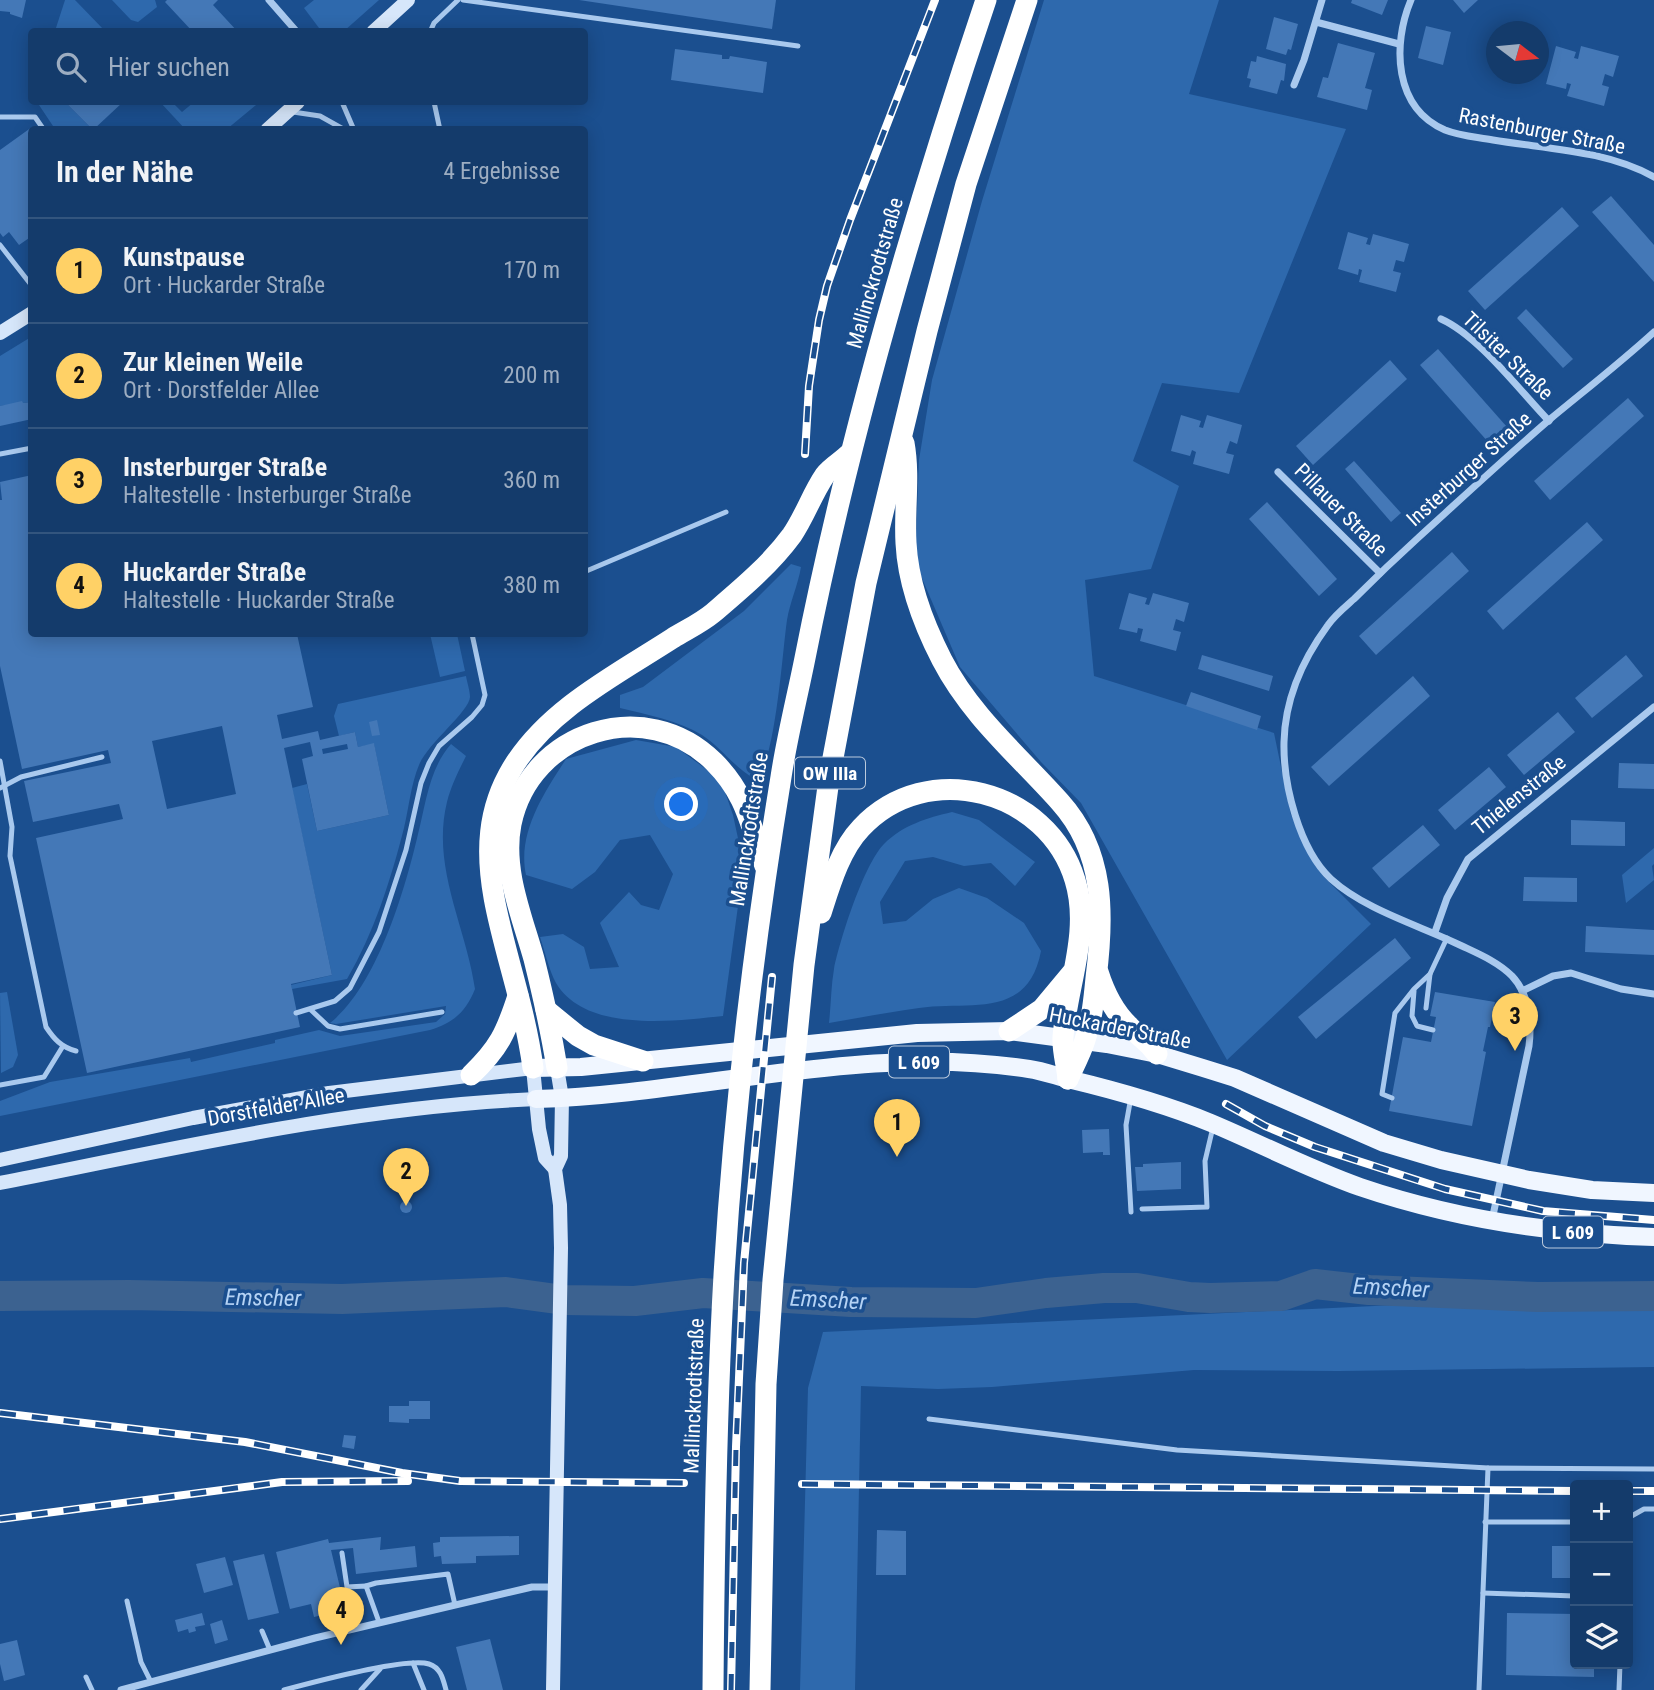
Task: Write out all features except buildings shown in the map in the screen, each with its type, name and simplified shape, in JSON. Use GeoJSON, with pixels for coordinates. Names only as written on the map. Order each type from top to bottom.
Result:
{"type":"FeatureCollection","features":[{"type":"Feature","properties":{"kind":"highway","name":"Mallinckrodtstraße"},"geometry":{"type":"LineString","coordinates":[[713,1690],[713,1552],[724,1272],[742,1067],[782,772],[849,454],[949,108],[986,0]]}},
{"type":"Feature","properties":{"kind":"highway"},"geometry":{"type":"LineString","coordinates":[[1027,0],[966,184],[901,430],[908,464],[906,545],[924,621],[961,693],[992,731],[1062,804],[1089,848],[1100,887],[1102,920],[1091,1018],[1068,1079]]}},
{"type":"Feature","properties":{"kind":"highway","name":"OW IIIa"},"geometry":{"type":"LineString","coordinates":[[804,965],[829,779],[866,583],[901,430]]}},
{"type":"Feature","properties":{"kind":"highway"},"geometry":{"type":"LineString","coordinates":[[533,1068],[519,994],[492,888],[488,852],[491,824],[502,785],[519,756],[541,730],[572,704],[710,615],[769,564],[792,535],[826,474],[849,454]]}},
{"type":"Feature","properties":{"kind":"highway"},"geometry":{"type":"LineString","coordinates":[[557,1068],[546,1010],[512,886],[510,854],[511,827],[518,801],[529,780],[558,749],[612,727],[634,726],[668,733],[695,747],[714,762],[744,803],[767,871]]}},
{"type":"Feature","properties":{"kind":"highway"},"geometry":{"type":"LineString","coordinates":[[760,1690],[766,1384],[777,1228],[804,965],[836,869],[861,828],[892,804],[919,792],[942,789],[983,793],[1029,813],[1048,831],[1069,864],[1080,905],[1080,931],[1063,1038],[1068,1079]]}},
{"type":"Feature","properties":{"kind":"highway"},"geometry":{"type":"LineString","coordinates":[[1009,1031],[1042,1009],[1075,969]]}},
{"type":"Feature","properties":{"kind":"highway"},"geometry":{"type":"LineString","coordinates":[[1097,970],[1103,988],[1118,1013],[1130,1027],[1145,1038],[1157,1054]]}},
{"type":"Feature","properties":{"kind":"highway"},"geometry":{"type":"LineString","coordinates":[[471,1075],[497,1046],[507,1030],[519,994]]}},
{"type":"Feature","properties":{"kind":"highway"},"geometry":{"type":"LineString","coordinates":[[546,1010],[578,1036],[594,1045],[643,1061]]}},
{"type":"Feature","properties":{"kind":"main road"},"geometry":{"type":"LineString","coordinates":[[377,28],[408,0]]}},
{"type":"Feature","properties":{"kind":"main road"},"geometry":{"type":"LineString","coordinates":[[271,126],[295,105]]}},
{"type":"Feature","properties":{"kind":"main road"},"geometry":{"type":"LineString","coordinates":[[0,333],[28,316]]}},
{"type":"Feature","properties":{"kind":"main road","name":"Huckarder Straße"},"geometry":{"type":"LineString","coordinates":[[533,1068],[643,1061],[917,1033],[1009,1031],[1157,1054],[1235,1078],[1384,1143],[1501,1175],[1592,1190],[1654,1193]]}},
{"type":"Feature","properties":{"kind":"main road","name":"L 609"},"geometry":{"type":"LineString","coordinates":[[562,1098],[856,1065],[916,1062],[999,1065],[1033,1070],[1132,1094],[1214,1124],[1360,1187],[1492,1220],[1606,1236],[1654,1237]]}},
{"type":"Feature","properties":{"kind":"main road"},"geometry":{"type":"LineString","coordinates":[[533,1068],[545,1158],[555,1169]]}},
{"type":"Feature","properties":{"kind":"main road","name":"Dorstfelder Allee"},"geometry":{"type":"LineString","coordinates":[[0,1160],[329,1093],[533,1068]]}},
{"type":"Feature","properties":{"kind":"main road"},"geometry":{"type":"LineString","coordinates":[[553,1690],[561,1248],[560,1205],[555,1169],[561,1156],[562,1098],[557,1068]]}},
{"type":"Feature","properties":{"kind":"main road","name":"Dorstfelder Allee"},"geometry":{"type":"LineString","coordinates":[[0,1183],[242,1135],[346,1118],[496,1101],[562,1098]]}},
{"type":"Feature","properties":{"kind":"street"},"geometry":{"type":"LineString","coordinates":[[269,0],[294,28]]}},
{"type":"Feature","properties":{"kind":"street"},"geometry":{"type":"LineString","coordinates":[[1294,85],[1322,0]]}},
{"type":"Feature","properties":{"kind":"street","name":"Rastenburger Straße"},"geometry":{"type":"LineString","coordinates":[[1411,0],[1404,17],[1399,44],[1400,72],[1408,95],[1421,113],[1446,130],[1600,157],[1654,177]]}},
{"type":"Feature","properties":{"kind":"street"},"geometry":{"type":"LineString","coordinates":[[1316,22],[1399,44]]}},
{"type":"Feature","properties":{"kind":"street","name":"Tilsiter Straße"},"geometry":{"type":"LineString","coordinates":[[1441,319],[1456,326],[1483,351],[1549,421]]}},
{"type":"Feature","properties":{"kind":"street","name":"Insterburger Straße"},"geometry":{"type":"LineString","coordinates":[[1522,991],[1511,976],[1491,961],[1435,932],[1353,897],[1329,877],[1314,855],[1295,817],[1286,774],[1284,741],[1288,707],[1304,661],[1329,623],[1380,573],[1549,421],[1615,368],[1654,332]]}},
{"type":"Feature","properties":{"kind":"street","name":"Pillauer Straße"},"geometry":{"type":"LineString","coordinates":[[1278,472],[1380,573]]}},
{"type":"Feature","properties":{"kind":"street","name":"Thielenstraße"},"geometry":{"type":"LineString","coordinates":[[1435,932],[1447,898],[1468,859],[1654,706]]}},
{"type":"Feature","properties":{"kind":"street"},"geometry":{"type":"LineString","coordinates":[[1492,1220],[1530,1046],[1531,1031],[1522,991],[1553,976],[1571,972],[1621,989],[1654,994]]}},
{"type":"Feature","properties":{"kind":"street"},"geometry":{"type":"LineString","coordinates":[[121,1690],[379,1622],[532,1587],[554,1587]]}},
{"type":"Feature","properties":{"kind":"lane"},"geometry":{"type":"LineString","coordinates":[[432,28],[461,0],[798,46]]}},
{"type":"Feature","properties":{"kind":"lane"},"geometry":{"type":"LineString","coordinates":[[342,105],[342,126]]}},
{"type":"Feature","properties":{"kind":"lane"},"geometry":{"type":"LineString","coordinates":[[342,105],[352,126]]}},
{"type":"Feature","properties":{"kind":"lane"},"geometry":{"type":"LineString","coordinates":[[435,105],[439,126]]}},
{"type":"Feature","properties":{"kind":"lane"},"geometry":{"type":"LineString","coordinates":[[286,113],[309,113],[331,120],[338,126]]}},
{"type":"Feature","properties":{"kind":"lane"},"geometry":{"type":"LineString","coordinates":[[0,117],[35,117],[41,126]]}},
{"type":"Feature","properties":{"kind":"lane"},"geometry":{"type":"LineString","coordinates":[[0,245],[28,281]]}},
{"type":"Feature","properties":{"kind":"lane"},"geometry":{"type":"LineString","coordinates":[[0,454],[28,449]]}},
{"type":"Feature","properties":{"kind":"lane"},"geometry":{"type":"LineString","coordinates":[[588,570],[726,512]]}},
{"type":"Feature","properties":{"kind":"lane"},"geometry":{"type":"LineString","coordinates":[[296,1013],[335,1001],[350,988],[364,964],[394,891],[410,838],[421,783],[429,763],[439,746],[482,705],[485,695],[473,637]]}},
{"type":"Feature","properties":{"kind":"lane"},"geometry":{"type":"LineString","coordinates":[[2,788],[21,777],[102,757]]}},
{"type":"Feature","properties":{"kind":"lane"},"geometry":{"type":"LineString","coordinates":[[0,761],[2,788],[12,827],[10,856],[46,1027],[62,1046],[76,1051]]}},
{"type":"Feature","properties":{"kind":"lane"},"geometry":{"type":"LineString","coordinates":[[1426,1008],[1430,974],[1447,938]]}},
{"type":"Feature","properties":{"kind":"lane"},"geometry":{"type":"LineString","coordinates":[[1392,1098],[1382,1094],[1395,1013],[1430,974]]}},
{"type":"Feature","properties":{"kind":"lane"},"geometry":{"type":"LineString","coordinates":[[1414,989],[1412,1016],[1417,1026],[1433,1030]]}},
{"type":"Feature","properties":{"kind":"lane"},"geometry":{"type":"LineString","coordinates":[[311,1010],[328,1026],[340,1030],[442,1012]]}},
{"type":"Feature","properties":{"kind":"lane"},"geometry":{"type":"LineString","coordinates":[[0,1085],[44,1077],[62,1046]]}},
{"type":"Feature","properties":{"kind":"lane"},"geometry":{"type":"LineString","coordinates":[[1131,1212],[1126,1125],[1132,1094]]}},
{"type":"Feature","properties":{"kind":"lane"},"geometry":{"type":"LineString","coordinates":[[1142,1209],[1207,1207],[1205,1161],[1214,1124]]}},
{"type":"Feature","properties":{"kind":"lane"},"geometry":{"type":"LineString","coordinates":[[929,1419],[1177,1450],[1488,1468],[1654,1469]]}},
{"type":"Feature","properties":{"kind":"lane"},"geometry":{"type":"LineString","coordinates":[[1479,1690],[1488,1468]]}},
{"type":"Feature","properties":{"kind":"lane"},"geometry":{"type":"LineString","coordinates":[[1633,1515],[1644,1509],[1654,1509]]}},
{"type":"Feature","properties":{"kind":"lane"},"geometry":{"type":"LineString","coordinates":[[1485,1522],[1570,1522]]}},
{"type":"Feature","properties":{"kind":"lane"},"geometry":{"type":"LineString","coordinates":[[342,1553],[347,1587],[449,1574],[455,1605]]}},
{"type":"Feature","properties":{"kind":"lane"},"geometry":{"type":"LineString","coordinates":[[366,1586],[379,1622]]}},
{"type":"Feature","properties":{"kind":"lane"},"geometry":{"type":"LineString","coordinates":[[1483,1594],[1570,1596]]}},
{"type":"Feature","properties":{"kind":"lane"},"geometry":{"type":"LineString","coordinates":[[127,1601],[141,1662],[151,1682]]}},
{"type":"Feature","properties":{"kind":"lane"},"geometry":{"type":"LineString","coordinates":[[262,1630],[270,1650]]}},
{"type":"Feature","properties":{"kind":"lane"},"geometry":{"type":"LineString","coordinates":[[412,1663],[424,1690]]}},
{"type":"Feature","properties":{"kind":"lane"},"geometry":{"type":"LineString","coordinates":[[284,1690],[412,1663],[429,1664],[441,1671],[446,1690]]}},
{"type":"Feature","properties":{"kind":"lane"},"geometry":{"type":"LineString","coordinates":[[361,1690],[380,1669]]}},
{"type":"Feature","properties":{"kind":"lane"},"geometry":{"type":"LineString","coordinates":[[1619,1690],[1620,1669]]}},
{"type":"Feature","properties":{"kind":"lane"},"geometry":{"type":"LineString","coordinates":[[86,1677],[92,1690]]}},
{"type":"Feature","properties":{"kind":"shaded area"},"geometry":{"type":"Polygon","coordinates":[[[65,0],[75,0],[102,28],[56,28],[65,0]]]}},
{"type":"Feature","properties":{"kind":"shaded area"},"geometry":{"type":"Polygon","coordinates":[[[112,0],[155,0],[157,7],[138,22],[131,20],[112,0]]]}},
{"type":"Feature","properties":{"kind":"shaded area"},"geometry":{"type":"Polygon","coordinates":[[[314,0],[379,0],[347,28],[319,28],[304,8],[314,0]]]}},
{"type":"Feature","properties":{"kind":"shaded area"},"geometry":{"type":"Polygon","coordinates":[[[1044,0],[1219,0],[1189,94],[1346,129],[1239,393],[1162,383],[1133,461],[1179,486],[1151,569],[1085,580],[1094,676],[1274,733],[1291,815],[1323,876],[1371,924],[1227,1060],[1081,803],[1041,762],[960,667],[915,562],[919,460],[932,380],[982,201],[1044,0]]]}},
{"type":"Feature","properties":{"kind":"shaded area"},"geometry":{"type":"Polygon","coordinates":[[[39,105],[68,105],[89,126],[53,126],[39,105]]]}},
{"type":"Feature","properties":{"kind":"shaded area"},"geometry":{"type":"Polygon","coordinates":[[[163,105],[175,105],[182,112],[190,105],[256,105],[231,126],[182,126],[163,105]]]}},
{"type":"Feature","properties":{"kind":"shaded area"},"geometry":{"type":"Polygon","coordinates":[[[28,339],[28,402],[0,406],[0,356],[28,339]]]}},
{"type":"Feature","properties":{"kind":"shaded area"},"geometry":{"type":"Polygon","coordinates":[[[791,564],[801,567],[787,620],[774,728],[764,767],[757,780],[709,740],[683,725],[620,708],[620,695],[643,687],[744,611],[791,564]]]}},
{"type":"Feature","properties":{"kind":"shaded area"},"geometry":{"type":"Polygon","coordinates":[[[431,637],[458,637],[465,671],[440,677],[431,637]]]}},
{"type":"Feature","properties":{"kind":"shaded area"},"geometry":{"type":"Polygon","coordinates":[[[466,676],[470,695],[468,703],[419,765],[387,886],[365,943],[347,979],[292,989],[291,985],[332,975],[292,788],[307,784],[317,831],[389,815],[374,744],[358,747],[355,732],[339,736],[334,716],[338,704],[466,676]]]}},
{"type":"Feature","properties":{"kind":"shaded area"},"geometry":{"type":"Polygon","coordinates":[[[636,740],[676,747],[718,778],[733,815],[739,843],[738,906],[723,1016],[657,1021],[609,1017],[588,1010],[570,999],[556,983],[547,961],[540,937],[563,934],[584,947],[590,969],[619,967],[600,923],[629,892],[641,905],[659,910],[673,874],[650,835],[620,840],[595,872],[572,889],[526,875],[525,844],[534,814],[566,759],[636,740]]]}},
{"type":"Feature","properties":{"kind":"shaded area"},"geometry":{"type":"Polygon","coordinates":[[[451,744],[466,756],[447,802],[443,850],[446,873],[475,989],[458,1016],[430,1030],[0,1116],[0,1101],[50,1082],[190,1058],[191,1062],[319,1030],[340,1036],[436,1022],[445,1014],[446,1006],[330,1023],[347,1007],[362,986],[387,936],[405,882],[433,775],[451,744]]]}},
{"type":"Feature","properties":{"kind":"shaded area"},"geometry":{"type":"Polygon","coordinates":[[[952,812],[979,820],[1035,862],[1015,886],[991,863],[964,866],[933,857],[905,861],[880,902],[883,924],[906,921],[933,899],[959,888],[987,898],[1024,923],[1041,951],[1034,973],[1024,988],[1010,998],[994,1003],[919,1008],[829,1023],[837,956],[861,884],[876,854],[891,837],[907,827],[952,812]]]}},
{"type":"Feature","properties":{"kind":"shaded area"},"geometry":{"type":"Polygon","coordinates":[[[1654,848],[1654,880],[1626,903],[1622,875],[1654,848]]]}},
{"type":"Feature","properties":{"kind":"shaded area"},"geometry":{"type":"Polygon","coordinates":[[[7,992],[18,1055],[13,1067],[1,1073],[0,993],[7,992]]]}},
{"type":"Feature","properties":{"kind":"shaded area"},"geometry":{"type":"Polygon","coordinates":[[[1395,1305],[1654,1307],[1654,1367],[1194,1370],[992,1387],[938,1389],[861,1386],[855,1690],[800,1690],[808,1388],[823,1332],[1395,1305]]]}},
{"type":"Feature","properties":{"kind":"waterway","name":"Emscher"},"geometry":{"type":"LineString","coordinates":[[0,1296],[129,1295],[342,1299],[506,1292],[564,1300],[635,1301],[703,1293],[851,1302],[976,1303],[1104,1288],[1137,1288],[1210,1298],[1281,1296],[1315,1284],[1369,1290],[1538,1297],[1654,1296]]}},
{"type":"Feature","properties":{"kind":"railway"},"geometry":{"type":"LineString","coordinates":[[805,454],[809,386],[827,286],[935,0]]}},
{"type":"Feature","properties":{"kind":"railway"},"geometry":{"type":"LineString","coordinates":[[731,1690],[736,1447],[744,1263],[772,977]]}},
{"type":"Feature","properties":{"kind":"railway"},"geometry":{"type":"LineString","coordinates":[[1226,1104],[1265,1126],[1315,1147],[1445,1189],[1543,1211],[1654,1220]]}},
{"type":"Feature","properties":{"kind":"railway"},"geometry":{"type":"LineString","coordinates":[[0,1413],[245,1442],[402,1473],[460,1481],[684,1483]]}},
{"type":"Feature","properties":{"kind":"railway"},"geometry":{"type":"LineString","coordinates":[[0,1519],[282,1482],[408,1481]]}},
{"type":"Feature","properties":{"kind":"railway"},"geometry":{"type":"LineString","coordinates":[[802,1484],[1570,1491]]}},
{"type":"Feature","properties":{"kind":"railway"},"geometry":{"type":"LineString","coordinates":[[1633,1491],[1654,1491]]}},
{"type":"Feature","properties":{"kind":"place","name":"Insterburger Straße"},"geometry":{"type":"Point","coordinates":[1515,1051]}},
{"type":"Feature","properties":{"kind":"place","name":"Kunstpause"},"geometry":{"type":"Point","coordinates":[897,1157]}},
{"type":"Feature","properties":{"kind":"place","name":"Zur kleinen Weile"},"geometry":{"type":"Point","coordinates":[406,1206]}},
{"type":"Feature","properties":{"kind":"place","name":"Huckarder Straße"},"geometry":{"type":"Point","coordinates":[341,1645]}}]}
